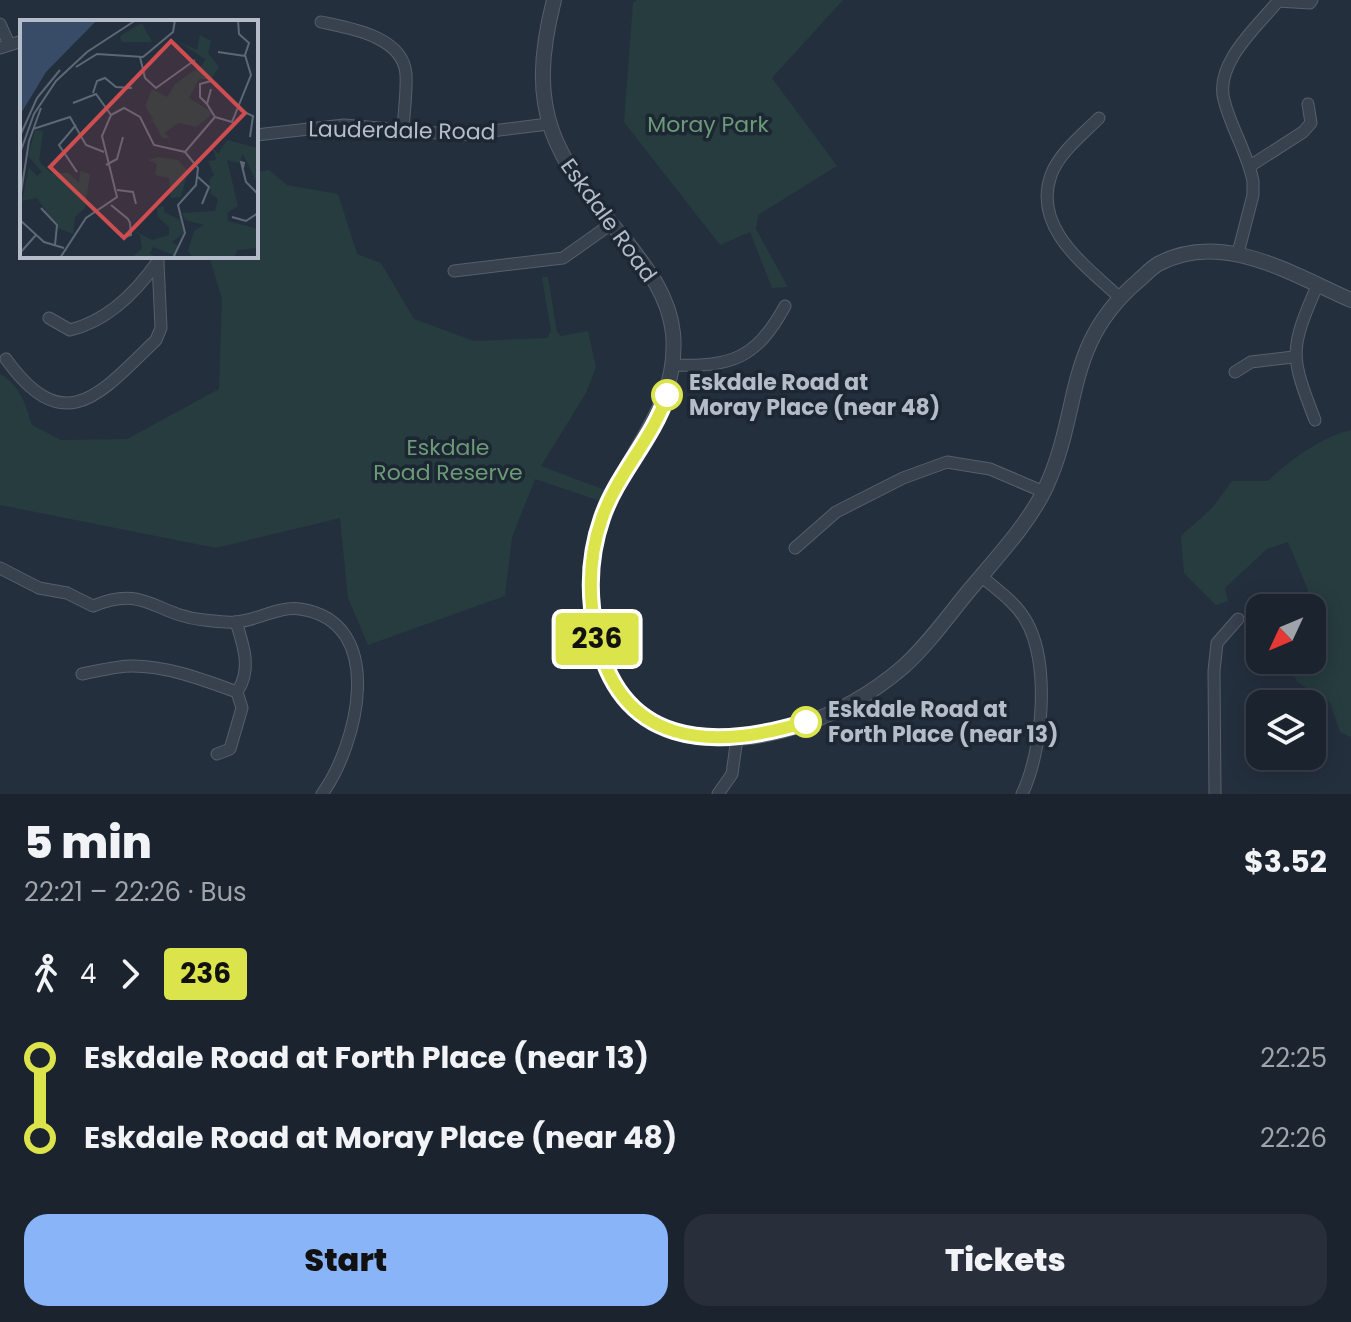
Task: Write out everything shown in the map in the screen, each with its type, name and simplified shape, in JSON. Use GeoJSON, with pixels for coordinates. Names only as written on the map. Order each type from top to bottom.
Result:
{"type":"FeatureCollection","features":[{"type":"Feature","properties":{"kind":"street","name":"Eskdale Road"},"geometry":{"type":"LineString","coordinates":[[554,0],[542,73],[548,124],[574,179],[661,292],[671,320],[674,365],[657,418],[618,483],[602,518],[590,587],[593,621],[600,654],[615,688],[646,720],[683,734],[737,738],[826,716],[856,701],[914,657],[981,576],[1044,492],[1059,452],[1079,365],[1095,332],[1119,297],[1159,264],[1204,251],[1238,253]]}},
{"type":"Feature","properties":{"kind":"street"},"geometry":{"type":"LineString","coordinates":[[1312,0],[1300,3],[1279,0],[1236,53],[1223,80],[1223,98],[1250,166],[1253,195],[1238,253],[1351,300]]}},
{"type":"Feature","properties":{"kind":"street"},"geometry":{"type":"LineString","coordinates":[[321,22],[365,32],[383,41],[399,57],[406,70],[403,130]]}},
{"type":"Feature","properties":{"kind":"street"},"geometry":{"type":"LineString","coordinates":[[0,24],[4,46]]}},
{"type":"Feature","properties":{"kind":"street"},"geometry":{"type":"LineString","coordinates":[[1250,166],[1303,132],[1311,123],[1308,104]]}},
{"type":"Feature","properties":{"kind":"street"},"geometry":{"type":"LineString","coordinates":[[1099,118],[1051,173],[1047,196],[1051,220],[1062,243],[1119,297]]}},
{"type":"Feature","properties":{"kind":"street","name":"Lauderdale Road"},"geometry":{"type":"LineString","coordinates":[[258,135],[344,125],[460,135],[548,124]]}},
{"type":"Feature","properties":{"kind":"street"},"geometry":{"type":"LineString","coordinates":[[454,271],[563,258],[611,224]]}},
{"type":"Feature","properties":{"kind":"street"},"geometry":{"type":"LineString","coordinates":[[49,318],[70,330],[93,324],[109,314],[158,259]]}},
{"type":"Feature","properties":{"kind":"street"},"geometry":{"type":"LineString","coordinates":[[6,359],[23,382],[41,397],[63,404],[85,402],[156,340],[161,328],[158,259]]}},
{"type":"Feature","properties":{"kind":"street"},"geometry":{"type":"LineString","coordinates":[[1315,420],[1293,357],[1295,336],[1317,286]]}},
{"type":"Feature","properties":{"kind":"street"},"geometry":{"type":"LineString","coordinates":[[674,365],[719,364],[742,356],[768,334],[785,306]]}},
{"type":"Feature","properties":{"kind":"street"},"geometry":{"type":"LineString","coordinates":[[1235,372],[1251,362],[1293,357]]}},
{"type":"Feature","properties":{"kind":"street"},"geometry":{"type":"LineString","coordinates":[[795,548],[836,512],[903,478],[947,462],[990,469],[1044,492]]}},
{"type":"Feature","properties":{"kind":"street"},"geometry":{"type":"LineString","coordinates":[[0,568],[39,588],[67,593],[93,606],[125,595],[183,617],[236,622],[298,608],[328,620],[351,646],[358,686],[352,728],[339,766],[322,794]]}},
{"type":"Feature","properties":{"kind":"street"},"geometry":{"type":"LineString","coordinates":[[981,576],[1025,618],[1041,664],[1038,729],[1022,794]]}},
{"type":"Feature","properties":{"kind":"street"},"geometry":{"type":"LineString","coordinates":[[1215,794],[1214,671],[1217,643],[1238,619]]}},
{"type":"Feature","properties":{"kind":"street"},"geometry":{"type":"LineString","coordinates":[[236,622],[245,648],[246,678],[237,692]]}},
{"type":"Feature","properties":{"kind":"street"},"geometry":{"type":"LineString","coordinates":[[82,674],[123,666],[148,667],[195,677],[237,692]]}},
{"type":"Feature","properties":{"kind":"street"},"geometry":{"type":"LineString","coordinates":[[217,754],[230,749],[242,708],[237,692]]}},
{"type":"Feature","properties":{"kind":"street"},"geometry":{"type":"LineString","coordinates":[[718,794],[732,774],[737,738]]}},
{"type":"Feature","properties":{"kind":"green space","name":"Moray Park"},"geometry":{"type":"Polygon","coordinates":[[[637,0],[843,0],[772,78],[837,166],[758,215],[756,229],[788,287],[772,288],[750,232],[720,245],[624,122],[633,3],[637,0]]]}},
{"type":"Feature","properties":{"kind":"green space","name":"Eskdale Road Reserve"},"geometry":{"type":"Polygon","coordinates":[[[269,170],[287,185],[338,194],[357,254],[381,263],[414,319],[474,341],[547,338],[551,331],[542,277],[548,277],[557,332],[561,336],[588,331],[596,367],[586,393],[541,466],[605,490],[600,501],[535,479],[512,537],[505,596],[368,645],[348,598],[340,518],[216,548],[0,505],[0,374],[18,390],[32,425],[61,440],[127,439],[219,389],[222,299],[210,258],[258,258],[258,172],[269,170]]]}},
{"type":"Feature","properties":{"kind":"green space"},"geometry":{"type":"Polygon","coordinates":[[[1351,430],[1351,737],[1340,732],[1330,702],[1326,700],[1326,690],[1310,690],[1297,682],[1294,674],[1326,674],[1326,594],[1306,594],[1308,590],[1288,542],[1267,549],[1225,588],[1228,601],[1216,605],[1184,573],[1181,536],[1212,508],[1232,481],[1268,481],[1306,450],[1351,430]]]}},
{"type":"Feature","properties":{"kind":"bus line","name":"236"},"geometry":{"type":"LineString","coordinates":[[667,395],[610,499],[596,540],[590,587],[600,654],[615,688],[628,704],[646,720],[663,729],[705,738],[737,738],[806,722]]}},
{"type":"Feature","properties":{"kind":"place","name":"Eskdale Road at Moray Place (near 48)"},"geometry":{"type":"Point","coordinates":[667,395]}},
{"type":"Feature","properties":{"kind":"place","name":"Eskdale Road at Forth Place (near 13)"},"geometry":{"type":"Point","coordinates":[806,722]}}]}
